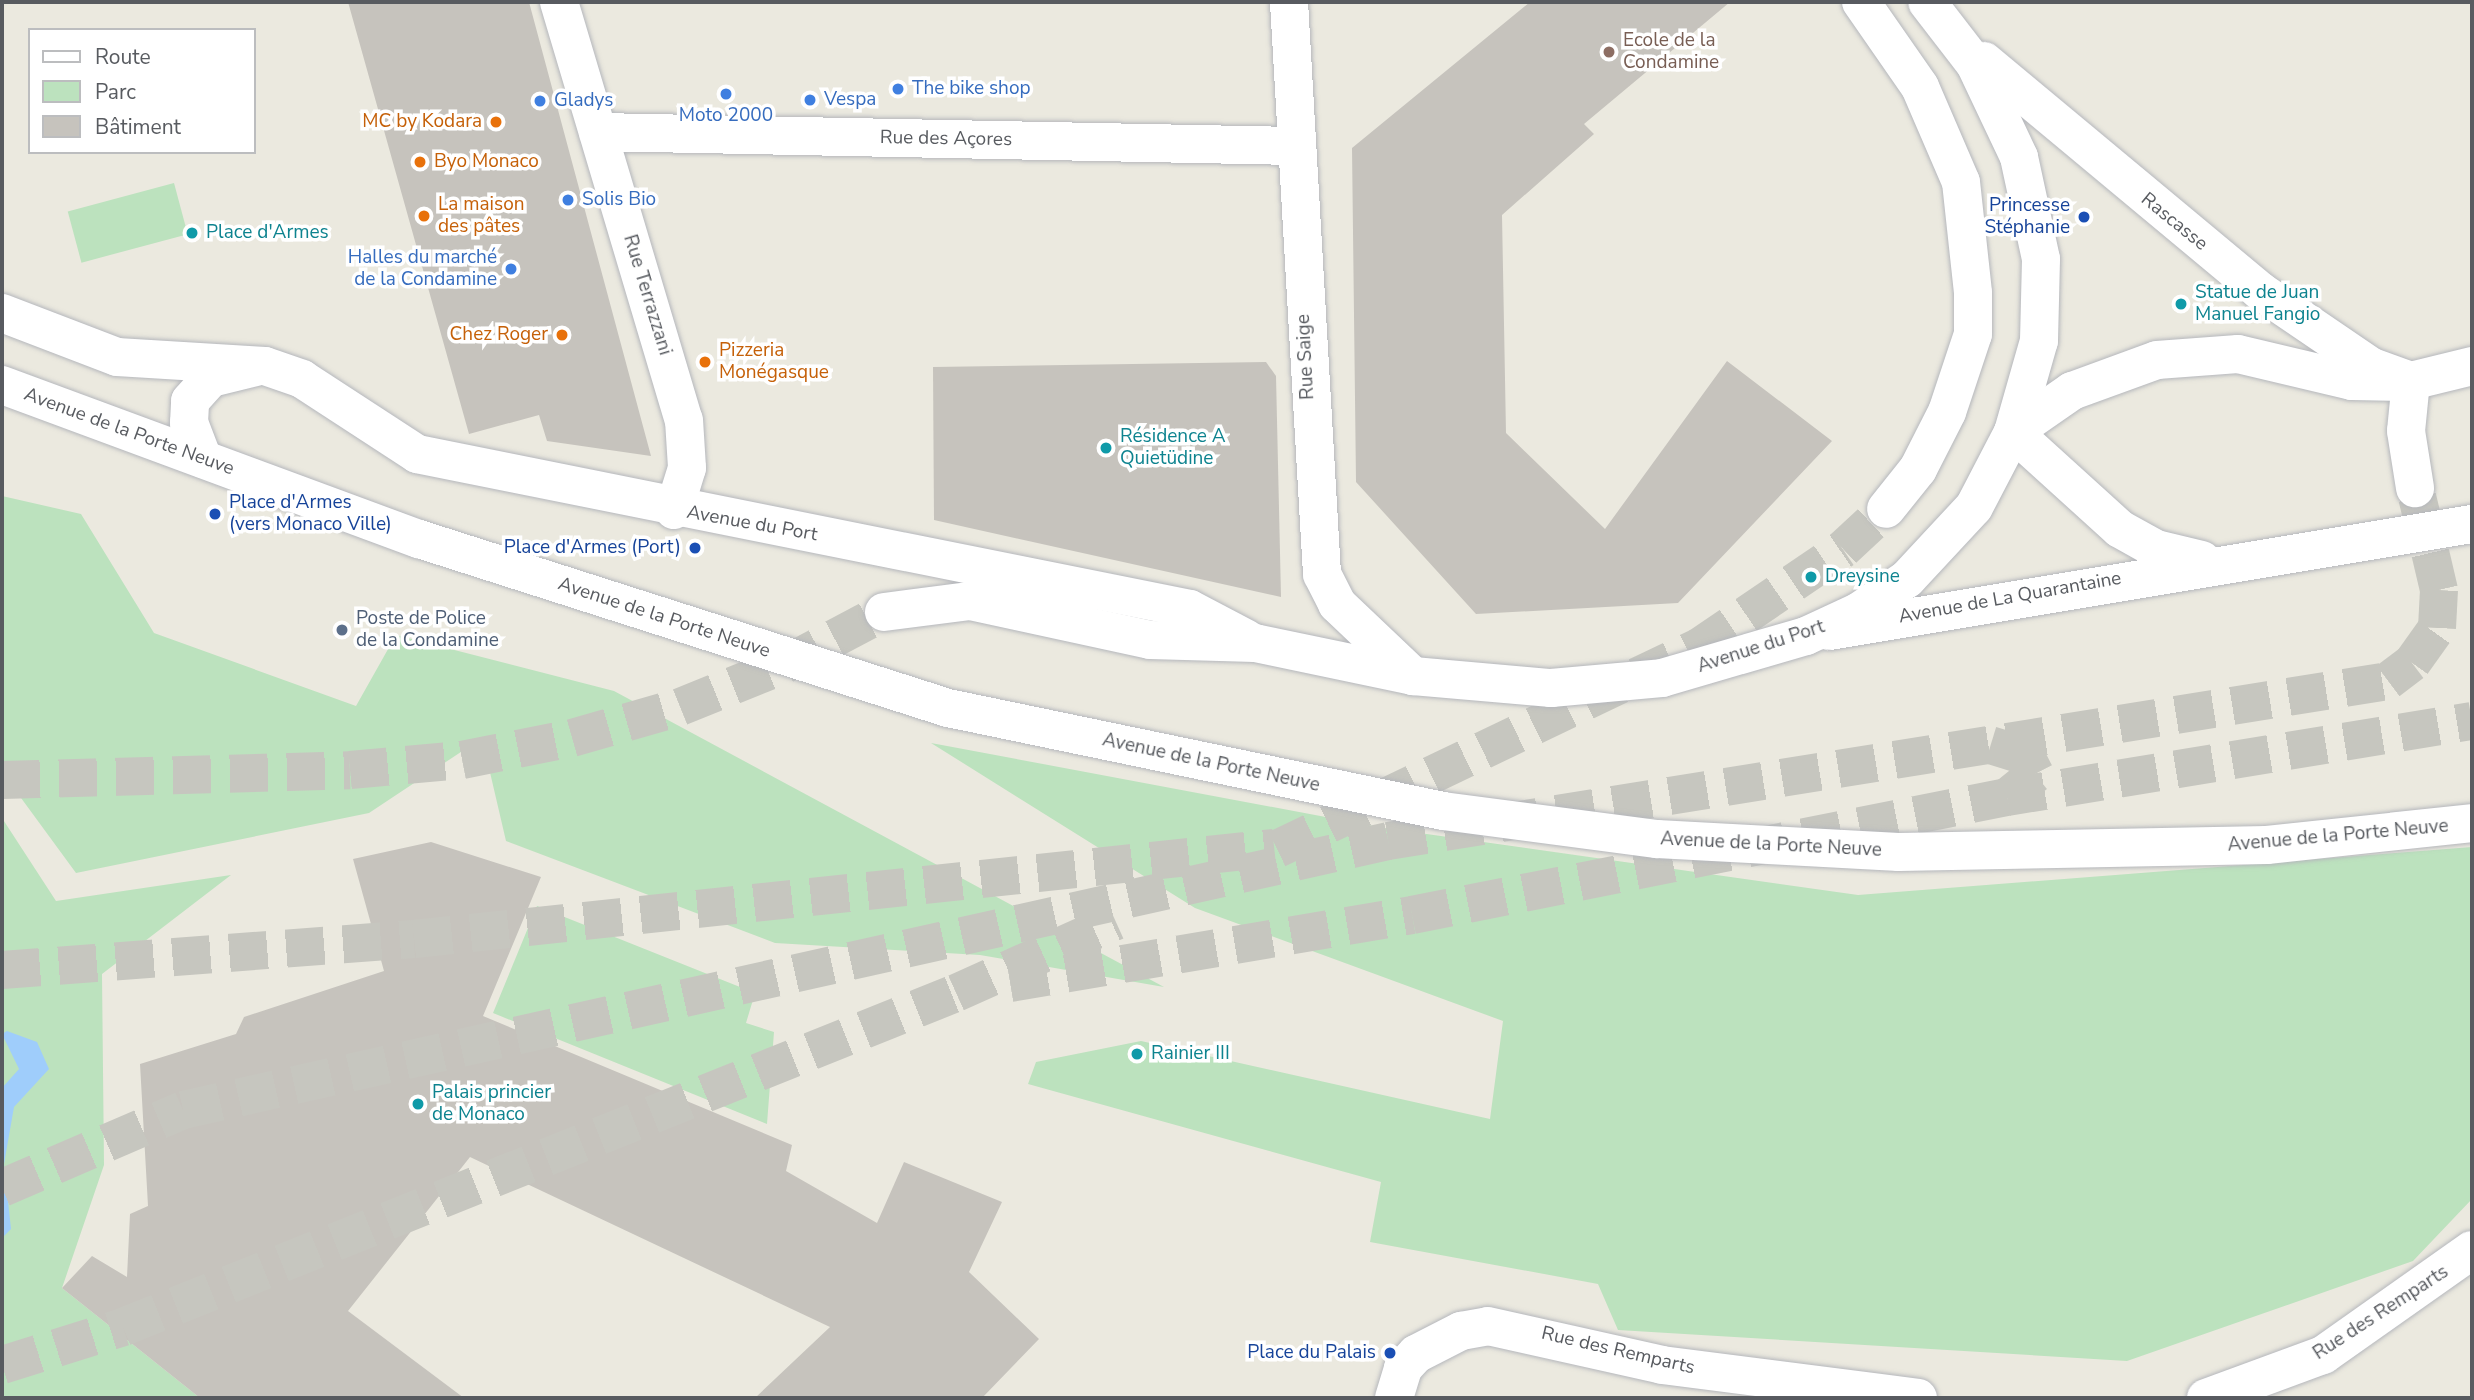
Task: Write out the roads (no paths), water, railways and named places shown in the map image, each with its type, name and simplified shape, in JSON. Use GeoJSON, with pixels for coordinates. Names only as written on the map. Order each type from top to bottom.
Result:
{"type":"FeatureCollection","features":[{"type":"Feature","properties":{"kind":"street","name":"Rue Terrazzani"},"geometry":{"type":"LineString","coordinates":[[559,2],[684,420],[687,468],[674,510]]}},
{"type":"Feature","properties":{"kind":"street","name":"Rue Saige"},"geometry":{"type":"LineString","coordinates":[[1289,2],[1293,146],[1322,574],[1337,604],[1413,676]]}},
{"type":"Feature","properties":{"kind":"street"},"geometry":{"type":"LineString","coordinates":[[1861,2],[1920,87],[1961,182],[1973,293],[1973,334],[1947,412],[1918,469],[1886,509]]}},
{"type":"Feature","properties":{"kind":"street","name":"Avenue du Port"},"geometry":{"type":"LineString","coordinates":[[884,612],[970,601],[1150,640],[1255,643],[1413,676],[1482,685],[1607,687],[1662,678],[1807,636],[1868,606],[1948,540],[1974,507],[2013,432],[2039,341],[2043,294],[2036,224],[2007,125],[1955,36],[1927,2]]}},
{"type":"Feature","properties":{"kind":"street","name":"Rascasse"},"geometry":{"type":"LineString","coordinates":[[1955,36],[2260,291],[2372,367],[2411,381]]}},
{"type":"Feature","properties":{"kind":"street","name":"Rue des Açores"},"geometry":{"type":"LineString","coordinates":[[598,132],[1293,146]]}},
{"type":"Feature","properties":{"kind":"street"},"geometry":{"type":"LineString","coordinates":[[2238,354],[2263,328],[2260,291]]}},
{"type":"Feature","properties":{"kind":"street","name":"Avenue du Port"},"geometry":{"type":"LineString","coordinates":[[2,313],[117,357],[265,366],[302,379],[418,454],[674,510],[1190,609],[1255,643]]}},
{"type":"Feature","properties":{"kind":"street"},"geometry":{"type":"LineString","coordinates":[[2013,432],[2072,391],[2113,373],[2157,360],[2238,354],[2352,382],[2411,381],[2472,366]]}},
{"type":"Feature","properties":{"kind":"street"},"geometry":{"type":"LineString","coordinates":[[203,459],[189,423],[190,401],[211,378],[265,366]]}},
{"type":"Feature","properties":{"kind":"street"},"geometry":{"type":"LineString","coordinates":[[2411,381],[2406,431],[2415,488]]}},
{"type":"Feature","properties":{"kind":"street","name":"Avenue de la Porte Neuve"},"geometry":{"type":"LineString","coordinates":[[2,385],[419,540],[948,708],[1443,811],[1657,839],[1899,852],[2267,845],[2472,823]]}},
{"type":"Feature","properties":{"kind":"street","name":"Avenue de La Quarantaine"},"geometry":{"type":"LineString","coordinates":[[2013,432],[2120,530],[2156,550],[2215,562]]}},
{"type":"Feature","properties":{"kind":"street","name":"Avenue de La Quarantaine"},"geometry":{"type":"LineString","coordinates":[[1807,636],[2215,562],[2472,524]]}},
{"type":"Feature","properties":{"kind":"street","name":"Rue des Remparts"},"geometry":{"type":"LineString","coordinates":[[2206,1398],[2323,1355],[2472,1250]]}},
{"type":"Feature","properties":{"kind":"street","name":"Rue des Remparts"},"geometry":{"type":"LineString","coordinates":[[1394,1398],[1403,1368],[1416,1354],[1461,1331],[1488,1326],[1662,1365],[1918,1398]]}},
{"type":"Feature","properties":{"kind":"water"},"geometry":{"type":"Polygon","coordinates":[[[7,1031],[37,1042],[49,1069],[14,1107],[4,1164],[11,1229],[4,1236],[2,1088],[19,1069],[2,1034],[7,1031]]]}},
{"type":"Feature","properties":{"kind":"tunnel"},"geometry":{"type":"LineString","coordinates":[[2,1188],[183,1110],[1388,841],[2388,681],[2412,663],[2437,628],[2439,590],[2415,488]]}},
{"type":"Feature","properties":{"kind":"tunnel"},"geometry":{"type":"LineString","coordinates":[[1277,849],[1699,647],[1843,549],[1886,509]]}},
{"type":"Feature","properties":{"kind":"tunnel"},"geometry":{"type":"LineString","coordinates":[[2,780],[350,770],[462,760],[572,738],[680,707],[784,665],[884,612]]}},
{"type":"Feature","properties":{"kind":"tunnel"},"geometry":{"type":"LineString","coordinates":[[2007,797],[2472,721]]}},
{"type":"Feature","properties":{"kind":"tunnel"},"geometry":{"type":"LineString","coordinates":[[1010,983],[1412,915],[2007,797],[2035,774],[2026,756],[1991,745]]}},
{"type":"Feature","properties":{"kind":"tunnel"},"geometry":{"type":"LineString","coordinates":[[2,970],[414,939],[1274,848]]}},
{"type":"Feature","properties":{"kind":"tunnel"},"geometry":{"type":"LineString","coordinates":[[2,1365],[123,1327],[956,993],[1116,921]]}},
{"type":"Feature","properties":{"kind":"place","name":"Ecole de la Condamine"},"geometry":{"type":"Point","coordinates":[1609,52]}},
{"type":"Feature","properties":{"kind":"place","name":"The bike shop"},"geometry":{"type":"Point","coordinates":[898,89]}},
{"type":"Feature","properties":{"kind":"place","name":"Moto 2000"},"geometry":{"type":"Point","coordinates":[726,94]}},
{"type":"Feature","properties":{"kind":"place","name":"Vespa"},"geometry":{"type":"Point","coordinates":[810,100]}},
{"type":"Feature","properties":{"kind":"place","name":"Gladys"},"geometry":{"type":"Point","coordinates":[540,101]}},
{"type":"Feature","properties":{"kind":"place","name":"MC by Kodara"},"geometry":{"type":"Point","coordinates":[496,122]}},
{"type":"Feature","properties":{"kind":"place","name":"Byo Monaco"},"geometry":{"type":"Point","coordinates":[420,162]}},
{"type":"Feature","properties":{"kind":"place","name":"Solis Bio"},"geometry":{"type":"Point","coordinates":[568,200]}},
{"type":"Feature","properties":{"kind":"place","name":"La maison des pâtes"},"geometry":{"type":"Point","coordinates":[424,216]}},
{"type":"Feature","properties":{"kind":"place","name":"Princesse Stéphanie"},"geometry":{"type":"Point","coordinates":[2084,217]}},
{"type":"Feature","properties":{"kind":"place","name":"Place d'Armes"},"geometry":{"type":"Point","coordinates":[192,233]}},
{"type":"Feature","properties":{"kind":"place","name":"Halles du marché de la Condamine"},"geometry":{"type":"Point","coordinates":[511,269]}},
{"type":"Feature","properties":{"kind":"place","name":"Statue de Juan Manuel Fangio"},"geometry":{"type":"Point","coordinates":[2181,304]}},
{"type":"Feature","properties":{"kind":"place","name":"Chez Roger"},"geometry":{"type":"Point","coordinates":[562,335]}},
{"type":"Feature","properties":{"kind":"place","name":"Pizzeria Monégasque"},"geometry":{"type":"Point","coordinates":[705,362]}},
{"type":"Feature","properties":{"kind":"place","name":"Résidence A Quietüdine"},"geometry":{"type":"Point","coordinates":[1106,448]}},
{"type":"Feature","properties":{"kind":"place","name":"Place d'Armes (vers Monaco Ville)"},"geometry":{"type":"Point","coordinates":[215,514]}},
{"type":"Feature","properties":{"kind":"place","name":"Place d'Armes (Port)"},"geometry":{"type":"Point","coordinates":[695,548]}},
{"type":"Feature","properties":{"kind":"place","name":"Dreysine"},"geometry":{"type":"Point","coordinates":[1811,577]}},
{"type":"Feature","properties":{"kind":"place","name":"Poste de Police de la Condamine"},"geometry":{"type":"Point","coordinates":[342,630]}},
{"type":"Feature","properties":{"kind":"place","name":"Rainier III"},"geometry":{"type":"Point","coordinates":[1137,1054]}},
{"type":"Feature","properties":{"kind":"place","name":"Palais princier de Monaco"},"geometry":{"type":"Point","coordinates":[418,1104]}},
{"type":"Feature","properties":{"kind":"place","name":"Place du Palais"},"geometry":{"type":"Point","coordinates":[1390,1353]}}]}
